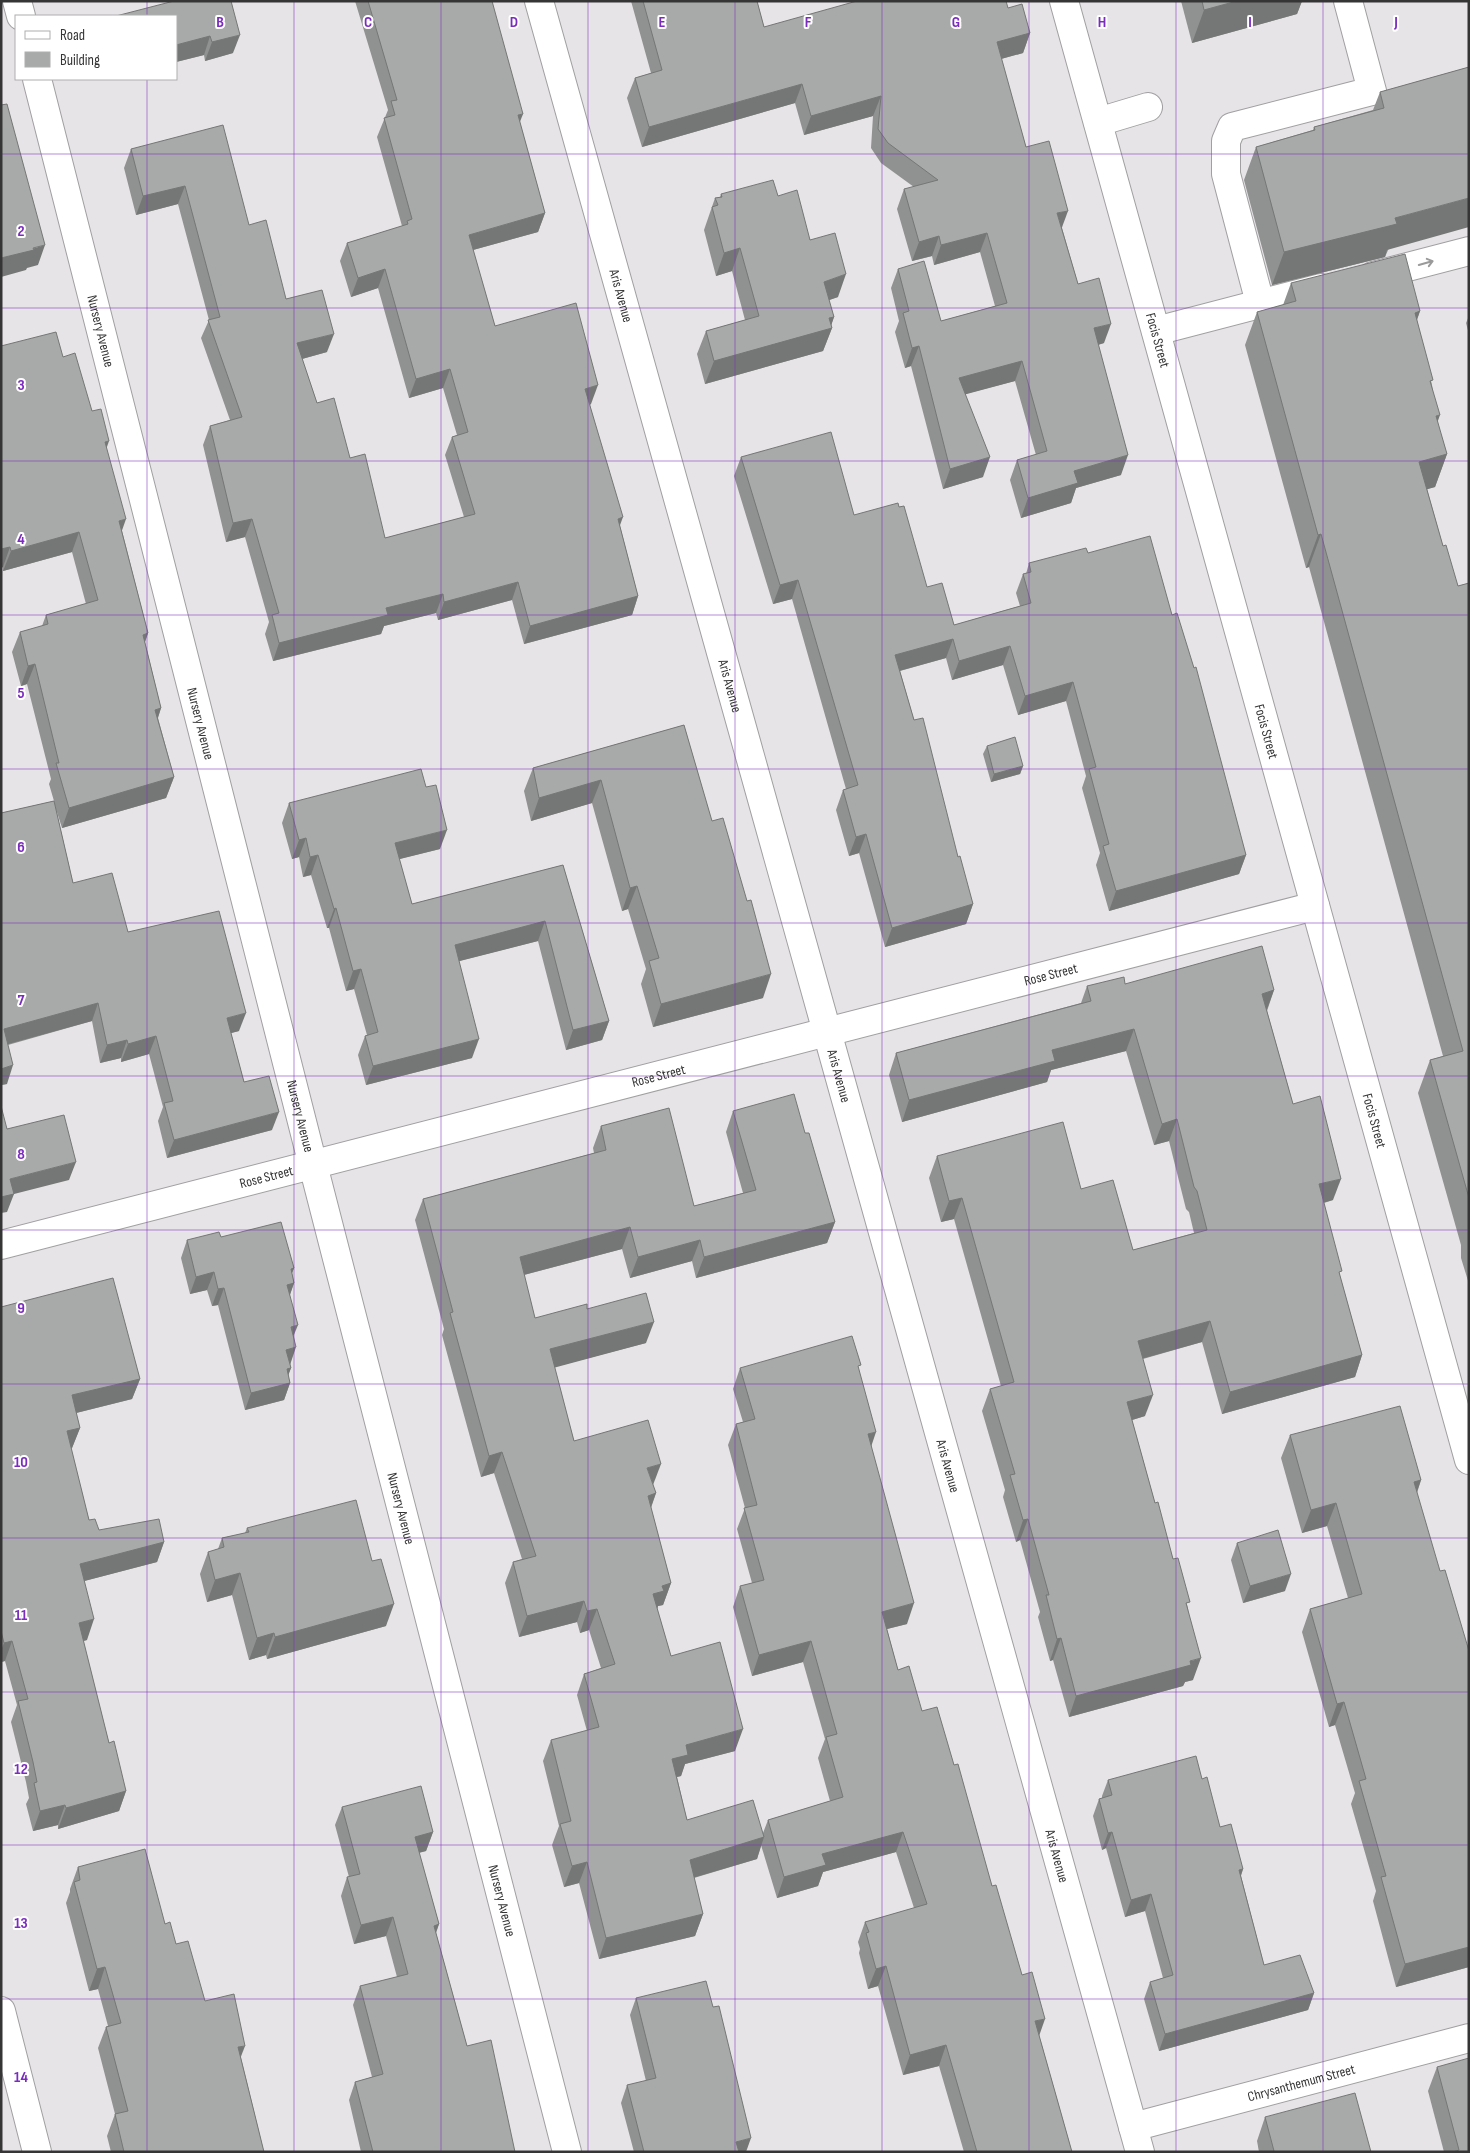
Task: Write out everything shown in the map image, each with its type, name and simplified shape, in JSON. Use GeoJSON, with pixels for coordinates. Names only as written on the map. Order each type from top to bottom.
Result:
{"type":"FeatureCollection","features":[{"type":"Feature","properties":{"kind":"street"},"geometry":{"type":"LineString","coordinates":[[18,1],[21,15]]}},
{"type":"Feature","properties":{"kind":"street","name":"Aris Avenue"},"geometry":{"type":"LineString","coordinates":[[539,1],[1136,2139]]}},
{"type":"Feature","properties":{"kind":"street","name":"Focis Street"},"geometry":{"type":"LineString","coordinates":[[1064,1],[1469,1460]]}},
{"type":"Feature","properties":{"kind":"street"},"geometry":{"type":"LineString","coordinates":[[1260,303],[1226,174],[1226,141],[1232,127],[1372,91],[1348,1]]}},
{"type":"Feature","properties":{"kind":"street","name":"Nursery Avenue"},"geometry":{"type":"LineString","coordinates":[[37,80],[567,2152]]}},
{"type":"Feature","properties":{"kind":"street"},"geometry":{"type":"LineString","coordinates":[[1098,122],[1148,107]]}},
{"type":"Feature","properties":{"kind":"street"},"geometry":{"type":"LineString","coordinates":[[1156,331],[1260,303],[1413,267],[1469,251]]}},
{"type":"Feature","properties":{"kind":"street","name":"Rose Street"},"geometry":{"type":"LineString","coordinates":[[1,1245],[1315,906]]}},
{"type":"Feature","properties":{"kind":"street"},"geometry":{"type":"LineString","coordinates":[[1,2011],[37,2152]]}},
{"type":"Feature","properties":{"kind":"street","name":"Chrysanthemum Street"},"geometry":{"type":"LineString","coordinates":[[1136,2139],[1469,2038]]}},
{"type":"Feature","properties":{"kind":"building"},"geometry":{"type":"Polygon","coordinates":[[[174,1],[231,1],[240,35],[212,42],[210,36],[178,44],[178,15],[120,15],[174,1]]]}},
{"type":"Feature","properties":{"kind":"building"},"geometry":{"type":"Polygon","coordinates":[[[368,1],[492,1],[523,114],[518,115],[545,213],[469,235],[495,326],[576,303],[598,385],[585,389],[623,517],[618,519],[638,596],[530,626],[518,582],[444,602],[443,594],[386,608],[388,615],[279,643],[272,615],[279,613],[252,519],[233,523],[210,426],[242,417],[208,320],[220,317],[185,186],[143,196],[131,149],[223,125],[249,225],[266,220],[286,299],[322,290],[334,334],[297,343],[317,403],[334,398],[350,458],[365,454],[385,538],[475,514],[452,437],[468,432],[450,369],[416,379],[385,269],[358,278],[347,243],[408,224],[407,221],[412,219],[384,118],[395,115],[391,101],[397,100],[368,1]]]}},
{"type":"Feature","properties":{"kind":"building"},"geometry":{"type":"Polygon","coordinates":[[[643,1],[757,1],[764,27],[857,1],[1006,1],[1008,8],[1022,4],[1030,33],[997,42],[1026,147],[1049,141],[1068,211],[1057,213],[1078,284],[1099,278],[1111,324],[1094,328],[1128,455],[1074,471],[1078,483],[1028,498],[1017,460],[1047,451],[1022,361],[959,378],[990,457],[950,469],[919,346],[912,348],[903,313],[909,311],[898,269],[924,261],[941,321],[1007,303],[987,233],[941,245],[939,236],[919,242],[904,189],[938,180],[888,143],[878,129],[881,96],[811,116],[802,84],[649,127],[635,78],[662,70],[643,1]]]}},
{"type":"Feature","properties":{"kind":"building"},"geometry":{"type":"Polygon","coordinates":[[[1202,1],[1237,1],[1204,10],[1202,1]]]}},
{"type":"Feature","properties":{"kind":"building"},"geometry":{"type":"Polygon","coordinates":[[[1469,67],[1469,198],[1395,218],[1397,224],[1284,252],[1256,147],[1315,130],[1314,127],[1384,108],[1380,92],[1469,67]]]}},
{"type":"Feature","properties":{"kind":"building"},"geometry":{"type":"Polygon","coordinates":[[[7,104],[45,245],[33,248],[34,250],[1,258],[1,105],[7,104]]]}},
{"type":"Feature","properties":{"kind":"building"},"geometry":{"type":"Polygon","coordinates":[[[773,180],[778,196],[797,190],[810,240],[835,233],[846,274],[824,282],[834,317],[829,318],[832,328],[714,361],[706,331],[759,316],[740,248],[724,253],[712,207],[718,205],[715,198],[722,197],[721,194],[773,180]]]}},
{"type":"Feature","properties":{"kind":"building"},"geometry":{"type":"Polygon","coordinates":[[[1405,254],[1420,311],[1415,313],[1433,380],[1430,381],[1440,415],[1436,416],[1447,454],[1419,462],[1443,546],[1446,545],[1458,586],[1469,583],[1469,1198],[1430,1060],[1463,1051],[1321,534],[1318,535],[1257,312],[1296,301],[1291,283],[1405,254]]]}},
{"type":"Feature","properties":{"kind":"building"},"geometry":{"type":"Polygon","coordinates":[[[56,332],[63,357],[75,353],[92,411],[101,409],[109,441],[105,442],[126,519],[119,521],[148,633],[143,635],[161,708],[155,710],[174,777],[69,808],[56,763],[59,763],[35,664],[28,666],[20,632],[48,624],[46,615],[98,600],[79,532],[11,551],[10,547],[1,549],[1,346],[56,332]]]}},
{"type":"Feature","properties":{"kind":"building"},"geometry":{"type":"Polygon","coordinates":[[[831,432],[854,515],[898,503],[899,507],[904,506],[927,587],[942,583],[954,625],[1031,603],[1023,574],[1031,572],[1029,563],[1086,548],[1088,553],[1150,536],[1172,615],[1177,613],[1194,668],[1196,667],[1246,855],[1116,891],[1103,846],[1109,844],[1089,769],[1096,767],[1073,682],[1025,696],[1010,646],[959,661],[953,639],[895,655],[914,720],[923,718],[958,857],[960,856],[973,904],[892,928],[866,834],[856,837],[843,790],[858,785],[798,580],[780,585],[741,457],[831,432]]]}},
{"type":"Feature","properties":{"kind":"building"},"geometry":{"type":"Polygon","coordinates":[[[684,725],[712,821],[723,818],[747,901],[751,900],[771,974],[661,1004],[649,961],[659,958],[637,886],[630,888],[601,780],[539,798],[533,768],[684,725]]]}},
{"type":"Feature","properties":{"kind":"building"},"geometry":{"type":"Polygon","coordinates":[[[1015,737],[1023,766],[994,774],[987,746],[1015,737]]]}},
{"type":"Feature","properties":{"kind":"building"},"geometry":{"type":"Polygon","coordinates":[[[421,769],[426,787],[436,785],[447,830],[395,843],[412,904],[563,865],[609,1021],[573,1030],[545,921],[455,945],[479,1039],[373,1066],[365,1036],[378,1032],[361,969],[353,971],[336,908],[334,909],[318,855],[310,857],[306,838],[299,840],[289,803],[421,769]]]}},
{"type":"Feature","properties":{"kind":"building"},"geometry":{"type":"Polygon","coordinates":[[[54,801],[73,883],[112,873],[128,932],[219,911],[246,1013],[227,1018],[244,1082],[269,1076],[279,1112],[174,1140],[164,1103],[173,1101],[156,1036],[128,1044],[127,1040],[107,1045],[98,1003],[4,1029],[13,1065],[1,1069],[1,813],[54,801]]]}},
{"type":"Feature","properties":{"kind":"building"},"geometry":{"type":"Polygon","coordinates":[[[1262,946],[1274,990],[1262,994],[1293,1104],[1320,1096],[1341,1179],[1319,1184],[1342,1271],[1339,1272],[1362,1355],[1230,1392],[1210,1321],[1138,1341],[1153,1395],[1127,1402],[1155,1503],[1158,1502],[1173,1559],[1178,1558],[1190,1602],[1186,1603],[1201,1658],[1190,1661],[1191,1665],[1076,1696],[1061,1638],[1057,1639],[1046,1595],[1049,1595],[1028,1519],[1023,1520],[1010,1475],[1015,1474],[990,1389],[1014,1382],[962,1198],[949,1201],[937,1156],[1063,1122],[1081,1189],[1113,1180],[1133,1250],[1207,1230],[1177,1119],[1162,1124],[1134,1029],[1052,1050],[1055,1061],[909,1100],[896,1053],[1091,1001],[1087,986],[1124,977],[1125,984],[1262,946]]]}},
{"type":"Feature","properties":{"kind":"building"},"geometry":{"type":"Polygon","coordinates":[[[794,1094],[805,1133],[809,1133],[835,1222],[704,1257],[700,1240],[638,1257],[630,1227],[520,1257],[535,1318],[587,1304],[587,1309],[646,1293],[654,1322],[550,1349],[574,1441],[648,1420],[661,1464],[647,1468],[656,1493],[648,1496],[671,1583],[662,1586],[664,1591],[653,1594],[671,1656],[720,1642],[743,1729],[686,1745],[688,1755],[672,1759],[687,1820],[753,1800],[764,1837],[690,1860],[703,1914],[606,1938],[587,1862],[572,1866],[560,1824],[571,1821],[551,1740],[599,1727],[584,1674],[615,1664],[597,1609],[587,1611],[584,1601],[527,1616],[513,1562],[536,1556],[502,1452],[489,1456],[450,1313],[453,1312],[423,1199],[606,1150],[601,1126],[669,1108],[694,1206],[756,1190],[733,1111],[794,1094]]]}},
{"type":"Feature","properties":{"kind":"building"},"geometry":{"type":"Polygon","coordinates":[[[1,1106],[7,1129],[64,1115],[76,1162],[10,1179],[14,1194],[1,1197],[1,1106]]]}},
{"type":"Feature","properties":{"kind":"building"},"geometry":{"type":"Polygon","coordinates":[[[281,1222],[294,1268],[291,1269],[294,1283],[287,1285],[298,1325],[291,1327],[296,1347],[286,1350],[291,1368],[287,1369],[290,1383],[251,1393],[224,1288],[218,1289],[214,1272],[196,1277],[187,1240],[219,1232],[221,1237],[281,1222]]]}},
{"type":"Feature","properties":{"kind":"building"},"geometry":{"type":"Polygon","coordinates":[[[113,1278],[140,1379],[72,1395],[80,1428],[67,1431],[89,1520],[95,1519],[99,1530],[159,1519],[164,1542],[80,1564],[94,1619],[79,1623],[109,1743],[114,1741],[126,1791],[66,1808],[65,1805],[40,1811],[34,1783],[37,1782],[33,1762],[18,1701],[28,1699],[12,1641],[4,1643],[1,1631],[1,1307],[113,1278]]]}},
{"type":"Feature","properties":{"kind":"building"},"geometry":{"type":"Polygon","coordinates":[[[852,1336],[861,1365],[858,1366],[876,1432],[868,1434],[914,1603],[882,1612],[898,1670],[909,1666],[922,1711],[937,1707],[954,1765],[958,1764],[992,1886],[996,1885],[1022,1975],[1032,1972],[1045,2019],[1035,2021],[1072,2152],[977,2152],[946,2045],[910,2055],[886,1966],[876,1969],[866,1933],[869,1932],[865,1922],[927,1904],[903,1832],[822,1854],[826,1865],[784,1877],[768,1820],[843,1797],[826,1737],[837,1734],[811,1641],[759,1655],[740,1586],[764,1580],[744,1508],[757,1505],[736,1424],[755,1419],[740,1368],[852,1336]]]}},
{"type":"Feature","properties":{"kind":"building"},"geometry":{"type":"Polygon","coordinates":[[[1400,1406],[1421,1480],[1414,1482],[1440,1571],[1445,1570],[1469,1651],[1469,1947],[1405,1964],[1381,1877],[1386,1876],[1359,1781],[1366,1779],[1344,1702],[1337,1704],[1310,1609],[1362,1594],[1336,1503],[1311,1510],[1290,1435],[1400,1406]]]}},
{"type":"Feature","properties":{"kind":"building"},"geometry":{"type":"Polygon","coordinates":[[[356,1500],[372,1561],[381,1559],[394,1604],[275,1637],[274,1633],[257,1638],[240,1573],[215,1580],[208,1552],[224,1547],[222,1538],[249,1532],[247,1528],[356,1500]]]}},
{"type":"Feature","properties":{"kind":"building"},"geometry":{"type":"Polygon","coordinates":[[[1278,1530],[1291,1574],[1250,1586],[1237,1543],[1278,1530]]]}},
{"type":"Feature","properties":{"kind":"building"},"geometry":{"type":"Polygon","coordinates":[[[1196,1756],[1202,1779],[1207,1777],[1220,1827],[1231,1824],[1243,1869],[1239,1870],[1264,1965],[1300,1955],[1314,1993],[1165,2034],[1150,1982],[1173,1975],[1151,1894],[1131,1900],[1112,1832],[1108,1833],[1099,1799],[1112,1795],[1108,1780],[1196,1756]]]}},
{"type":"Feature","properties":{"kind":"building"},"geometry":{"type":"Polygon","coordinates":[[[421,1786],[433,1832],[415,1837],[439,1924],[434,1926],[467,2046],[491,2040],[515,2152],[373,2152],[355,2082],[383,2074],[360,1986],[408,1974],[393,1917],[361,1925],[347,1877],[360,1874],[342,1807],[421,1786]]]}},
{"type":"Feature","properties":{"kind":"building"},"geometry":{"type":"Polygon","coordinates":[[[145,1849],[165,1924],[170,1922],[176,1944],[188,1941],[205,2001],[234,1994],[245,2046],[238,2047],[264,2152],[124,2152],[115,2114],[128,2111],[106,2027],[121,2023],[105,1967],[97,1969],[74,1882],[80,1880],[78,1867],[145,1849]]]}},
{"type":"Feature","properties":{"kind":"building"},"geometry":{"type":"Polygon","coordinates":[[[706,1981],[713,2007],[719,2006],[751,2138],[736,2142],[739,2152],[644,2152],[627,2085],[656,2078],[636,1998],[706,1981]]]}},
{"type":"Feature","properties":{"kind":"building"},"geometry":{"type":"Polygon","coordinates":[[[1469,2058],[1469,2152],[1453,2152],[1459,2150],[1437,2067],[1469,2058]]]}},
{"type":"Feature","properties":{"kind":"building"},"geometry":{"type":"Polygon","coordinates":[[[1355,2093],[1371,2152],[1271,2152],[1274,2151],[1265,2117],[1355,2093]]]}}]}
